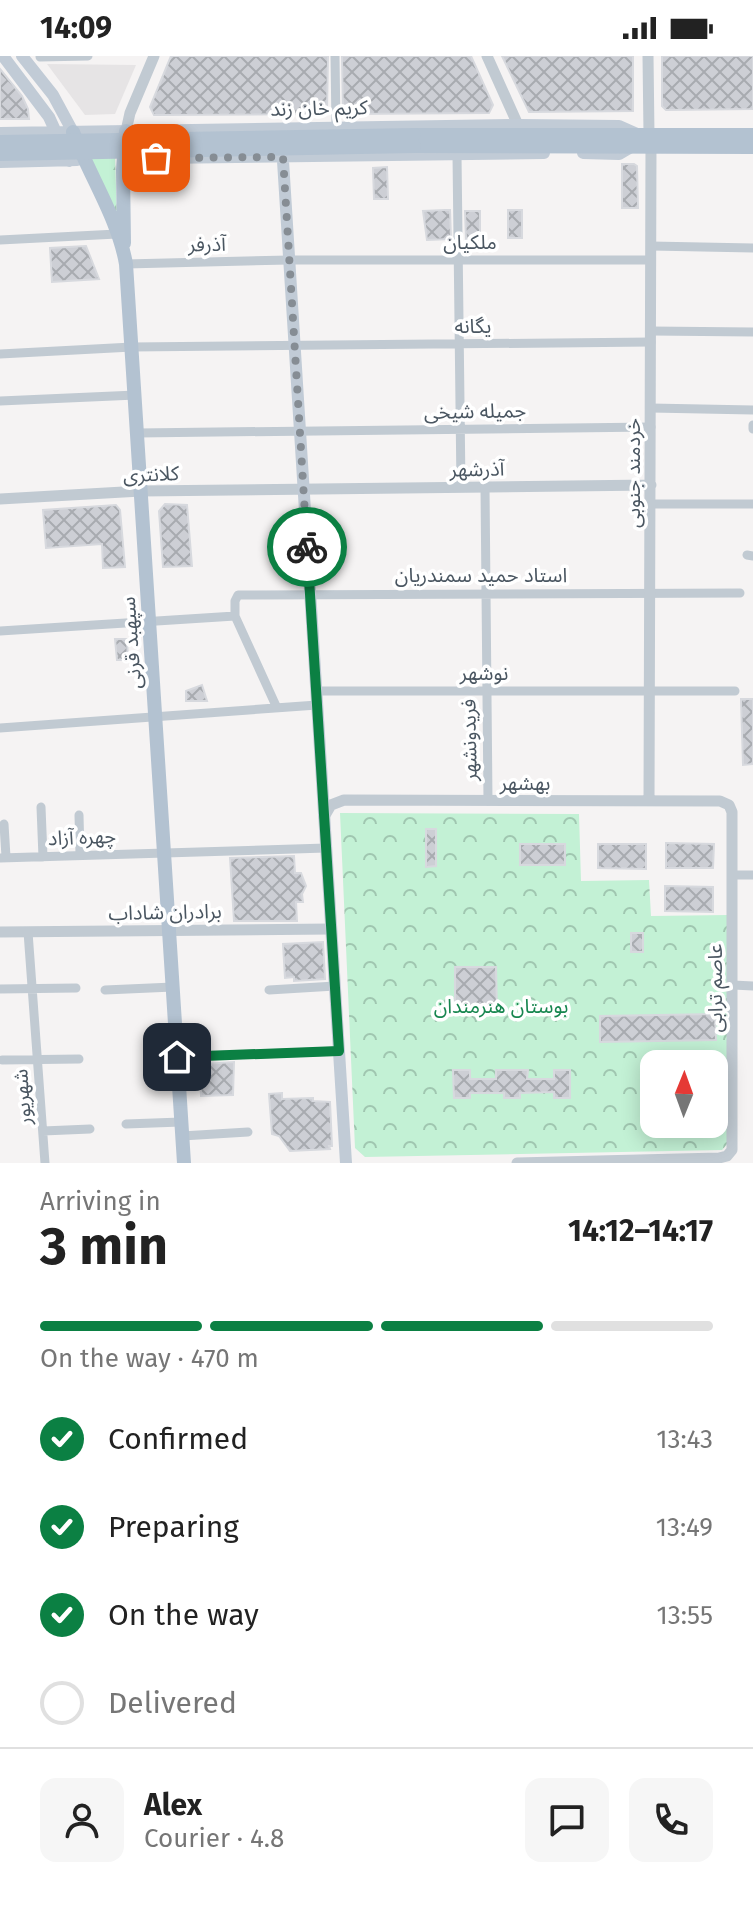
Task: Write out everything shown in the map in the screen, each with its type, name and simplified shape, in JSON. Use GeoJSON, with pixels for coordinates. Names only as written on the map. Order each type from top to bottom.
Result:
{"type":"FeatureCollection","features":[{"type":"Feature","properties":{"kind":"main road"},"geometry":{"type":"LineString","coordinates":[[0,162],[76,160],[41,104],[3,56]]}},
{"type":"Feature","properties":{"kind":"main road"},"geometry":{"type":"LineString","coordinates":[[22,56],[53,95],[73,132]]}},
{"type":"Feature","properties":{"kind":"main road","name":"کریم خان زند"},"geometry":{"type":"LineString","coordinates":[[0,135],[58,131],[619,126],[642,140],[753,147]]}},
{"type":"Feature","properties":{"kind":"main road"},"geometry":{"type":"LineString","coordinates":[[281,129],[346,1163]]}},
{"type":"Feature","properties":{"kind":"main road"},"geometry":{"type":"LineString","coordinates":[[125,257],[126,131]]}},
{"type":"Feature","properties":{"kind":"main road"},"geometry":{"type":"LineString","coordinates":[[32,132],[44,138],[47,148],[44,158],[32,162]]}},
{"type":"Feature","properties":{"kind":"main road","name":"سپهبد قرنی"},"geometry":{"type":"LineString","coordinates":[[73,132],[76,160],[117,234],[125,257],[184,1163]]}},
{"type":"Feature","properties":{"kind":"main road","name":"کریم خان زند"},"geometry":{"type":"LineString","coordinates":[[0,135],[414,141],[642,140],[753,135]]}},
{"type":"Feature","properties":{"kind":"main road","name":"کریم خان زند"},"geometry":{"type":"LineString","coordinates":[[124,158],[619,154],[642,140]]}},
{"type":"Feature","properties":{"kind":"main road","name":"کریم خان زند"},"geometry":{"type":"LineString","coordinates":[[0,154],[414,141]]}},
{"type":"Feature","properties":{"kind":"street"},"geometry":{"type":"LineString","coordinates":[[40,57],[88,56]]}},
{"type":"Feature","properties":{"kind":"street"},"geometry":{"type":"LineString","coordinates":[[126,131],[130,113],[154,56]]}},
{"type":"Feature","properties":{"kind":"street"},"geometry":{"type":"LineString","coordinates":[[335,56],[336,127]]}},
{"type":"Feature","properties":{"kind":"street"},"geometry":{"type":"LineString","coordinates":[[487,56],[518,125]]}},
{"type":"Feature","properties":{"kind":"street","name":"خردمند جنوبی"},"geometry":{"type":"LineString","coordinates":[[648,56],[642,140],[651,246],[649,801]]}},
{"type":"Feature","properties":{"kind":"street"},"geometry":{"type":"LineString","coordinates":[[457,155],[461,487]]}},
{"type":"Feature","properties":{"kind":"street"},"geometry":{"type":"LineString","coordinates":[[0,240],[117,234]]}},
{"type":"Feature","properties":{"kind":"street"},"geometry":{"type":"LineString","coordinates":[[651,246],[753,248]]}},
{"type":"Feature","properties":{"kind":"street","name":"آذرفر"},"geometry":{"type":"LineString","coordinates":[[125,257],[289,260]]}},
{"type":"Feature","properties":{"kind":"street","name":"ملکیان"},"geometry":{"type":"LineString","coordinates":[[289,260],[651,260]]}},
{"type":"Feature","properties":{"kind":"street","name":"یگانه"},"geometry":{"type":"LineString","coordinates":[[0,354],[132,347],[460,344],[753,332]]}},
{"type":"Feature","properties":{"kind":"street"},"geometry":{"type":"LineString","coordinates":[[0,401],[136,395]]}},
{"type":"Feature","properties":{"kind":"street"},"geometry":{"type":"LineString","coordinates":[[651,408],[753,410]]}},
{"type":"Feature","properties":{"kind":"street","name":"جمیله شیخی"},"geometry":{"type":"LineString","coordinates":[[138,433],[651,427]]}},
{"type":"Feature","properties":{"kind":"street","name":"آذرشهر"},"geometry":{"type":"LineString","coordinates":[[304,489],[651,485]]}},
{"type":"Feature","properties":{"kind":"street","name":"فریدونشهر"},"geometry":{"type":"LineString","coordinates":[[485,487],[488,801]]}},
{"type":"Feature","properties":{"kind":"street","name":"کلانتری"},"geometry":{"type":"LineString","coordinates":[[0,499],[141,491],[304,489]]}},
{"type":"Feature","properties":{"kind":"street"},"geometry":{"type":"LineString","coordinates":[[651,504],[753,504]]}},
{"type":"Feature","properties":{"kind":"street","name":"استاد حمید سمندریان"},"geometry":{"type":"LineString","coordinates":[[235,616],[238,595],[740,593]]}},
{"type":"Feature","properties":{"kind":"street"},"geometry":{"type":"LineString","coordinates":[[0,631],[235,616],[277,708]]}},
{"type":"Feature","properties":{"kind":"street","name":"نوشهر"},"geometry":{"type":"LineString","coordinates":[[316,691],[735,691]]}},
{"type":"Feature","properties":{"kind":"street"},"geometry":{"type":"LineString","coordinates":[[0,728],[317,705]]}},
{"type":"Feature","properties":{"kind":"street","name":"بهشهر"},"geometry":{"type":"LineString","coordinates":[[324,817],[331,805],[341,801],[720,801],[731,809]]}},
{"type":"Feature","properties":{"kind":"street"},"geometry":{"type":"LineString","coordinates":[[41,807],[43,857]]}},
{"type":"Feature","properties":{"kind":"street","name":"عاصم ترابی"},"geometry":{"type":"LineString","coordinates":[[632,1162],[719,1158],[727,1156],[734,1146],[731,809]]}},
{"type":"Feature","properties":{"kind":"street"},"geometry":{"type":"LineString","coordinates":[[79,815],[80,855]]}},
{"type":"Feature","properties":{"kind":"street"},"geometry":{"type":"LineString","coordinates":[[3,858],[4,824]]}},
{"type":"Feature","properties":{"kind":"street","name":"چهره آزاد"},"geometry":{"type":"LineString","coordinates":[[3,858],[326,848]]}},
{"type":"Feature","properties":{"kind":"street"},"geometry":{"type":"LineString","coordinates":[[732,875],[753,875]]}},
{"type":"Feature","properties":{"kind":"street","name":"برادران شاداب"},"geometry":{"type":"LineString","coordinates":[[0,932],[331,929]]}},
{"type":"Feature","properties":{"kind":"street","name":"شهریور"},"geometry":{"type":"LineString","coordinates":[[28,932],[45,1163]]}},
{"type":"Feature","properties":{"kind":"street"},"geometry":{"type":"LineString","coordinates":[[733,985],[753,986]]}},
{"type":"Feature","properties":{"kind":"street"},"geometry":{"type":"LineString","coordinates":[[269,990],[335,986]]}},
{"type":"Feature","properties":{"kind":"street"},"geometry":{"type":"LineString","coordinates":[[105,990],[173,987]]}},
{"type":"Feature","properties":{"kind":"street"},"geometry":{"type":"LineString","coordinates":[[0,989],[76,988]]}},
{"type":"Feature","properties":{"kind":"street"},"geometry":{"type":"LineString","coordinates":[[177,1057],[339,1051]]}},
{"type":"Feature","properties":{"kind":"street"},"geometry":{"type":"LineString","coordinates":[[2,1060],[79,1059]]}},
{"type":"Feature","properties":{"kind":"street"},"geometry":{"type":"LineString","coordinates":[[126,1124],[248,1132]]}},
{"type":"Feature","properties":{"kind":"street"},"geometry":{"type":"LineString","coordinates":[[43,1131],[90,1129]]}},
{"type":"Feature","properties":{"kind":"street"},"geometry":{"type":"LineString","coordinates":[[518,1163],[632,1162]]}},
{"type":"Feature","properties":{"kind":"shaded area"},"geometry":{"type":"Polygon","coordinates":[[[47,64],[136,65],[115,114],[85,115],[47,64]]]}},
{"type":"Feature","properties":{"kind":"green space"},"geometry":{"type":"Polygon","coordinates":[[[115,155],[117,221],[88,156],[115,155]]]}},
{"type":"Feature","properties":{"kind":"green space","name":"بوستان هنرمندان"},"geometry":{"type":"Polygon","coordinates":[[[340,813],[579,814],[581,881],[649,880],[651,916],[727,915],[729,1142],[722,1150],[365,1157],[355,1148],[340,813]]]}},
{"type":"Feature","properties":{"kind":"building"},"geometry":{"type":"Polygon","coordinates":[[[171,56],[328,56],[327,112],[154,115],[150,107],[171,56]]]}},
{"type":"Feature","properties":{"kind":"building"},"geometry":{"type":"Polygon","coordinates":[[[342,56],[471,56],[493,105],[489,113],[346,114],[343,112],[342,56]]]}},
{"type":"Feature","properties":{"kind":"building"},"geometry":{"type":"Polygon","coordinates":[[[502,56],[633,56],[633,111],[529,112],[502,56]]]}},
{"type":"Feature","properties":{"kind":"building"},"geometry":{"type":"Polygon","coordinates":[[[662,56],[753,56],[753,109],[666,110],[662,106],[662,56]]]}},
{"type":"Feature","properties":{"kind":"building"},"geometry":{"type":"Polygon","coordinates":[[[0,69],[22,96],[29,119],[0,119],[0,69]]]}},
{"type":"Feature","properties":{"kind":"building"},"geometry":{"type":"Polygon","coordinates":[[[622,164],[637,166],[638,208],[622,208],[622,164]]]}},
{"type":"Feature","properties":{"kind":"building"},"geometry":{"type":"Polygon","coordinates":[[[387,167],[388,199],[374,199],[373,168],[387,167]]]}},
{"type":"Feature","properties":{"kind":"building"},"geometry":{"type":"Polygon","coordinates":[[[450,210],[451,239],[427,240],[423,211],[450,210]]]}},
{"type":"Feature","properties":{"kind":"building"},"geometry":{"type":"Polygon","coordinates":[[[508,210],[522,210],[522,238],[508,238],[508,210]]]}},
{"type":"Feature","properties":{"kind":"building"},"geometry":{"type":"Polygon","coordinates":[[[465,211],[480,211],[480,239],[466,239],[465,211]]]}},
{"type":"Feature","properties":{"kind":"building"},"geometry":{"type":"Polygon","coordinates":[[[86,246],[99,279],[52,282],[50,248],[86,246]]]}},
{"type":"Feature","properties":{"kind":"building"},"geometry":{"type":"Polygon","coordinates":[[[165,504],[187,505],[192,566],[163,567],[159,511],[165,504]]]}},
{"type":"Feature","properties":{"kind":"building"},"geometry":{"type":"Polygon","coordinates":[[[116,505],[120,510],[125,567],[103,568],[102,544],[46,548],[43,510],[116,505]]]}},
{"type":"Feature","properties":{"kind":"building"},"geometry":{"type":"Polygon","coordinates":[[[115,639],[127,639],[128,660],[117,660],[115,639]]]}},
{"type":"Feature","properties":{"kind":"building"},"geometry":{"type":"Polygon","coordinates":[[[202,685],[207,701],[186,701],[186,691],[202,685]]]}},
{"type":"Feature","properties":{"kind":"building"},"geometry":{"type":"Polygon","coordinates":[[[741,699],[753,699],[753,764],[743,765],[741,699]]]}},
{"type":"Feature","properties":{"kind":"building"},"geometry":{"type":"Polygon","coordinates":[[[426,829],[436,829],[436,866],[426,867],[426,829]]]}},
{"type":"Feature","properties":{"kind":"building"},"geometry":{"type":"Polygon","coordinates":[[[666,843],[714,844],[713,868],[666,868],[666,843]]]}},
{"type":"Feature","properties":{"kind":"building"},"geometry":{"type":"Polygon","coordinates":[[[520,844],[565,844],[565,865],[520,865],[520,844]]]}},
{"type":"Feature","properties":{"kind":"building"},"geometry":{"type":"Polygon","coordinates":[[[598,844],[646,844],[646,869],[598,868],[598,844]]]}},
{"type":"Feature","properties":{"kind":"building"},"geometry":{"type":"Polygon","coordinates":[[[294,856],[295,873],[301,873],[306,886],[302,894],[303,902],[296,902],[297,921],[234,921],[230,858],[294,856]]]}},
{"type":"Feature","properties":{"kind":"building"},"geometry":{"type":"Polygon","coordinates":[[[665,886],[713,887],[713,912],[665,911],[665,886]]]}},
{"type":"Feature","properties":{"kind":"building"},"geometry":{"type":"Polygon","coordinates":[[[631,933],[643,933],[643,952],[631,952],[631,933]]]}},
{"type":"Feature","properties":{"kind":"building"},"geometry":{"type":"Polygon","coordinates":[[[323,942],[325,979],[294,981],[294,977],[285,978],[283,944],[323,942]]]}},
{"type":"Feature","properties":{"kind":"building"},"geometry":{"type":"Polygon","coordinates":[[[455,967],[496,967],[497,1010],[455,1011],[455,967]]]}},
{"type":"Feature","properties":{"kind":"building"},"geometry":{"type":"Polygon","coordinates":[[[715,1014],[716,1040],[600,1042],[600,1016],[715,1014]]]}},
{"type":"Feature","properties":{"kind":"building"},"geometry":{"type":"Polygon","coordinates":[[[234,1062],[233,1095],[201,1096],[200,1070],[204,1064],[234,1062]]]}},
{"type":"Feature","properties":{"kind":"building"},"geometry":{"type":"Polygon","coordinates":[[[453,1070],[470,1070],[470,1079],[496,1079],[496,1070],[528,1070],[527,1079],[554,1079],[554,1070],[570,1070],[570,1098],[554,1098],[554,1092],[520,1093],[520,1098],[504,1098],[504,1093],[470,1093],[470,1098],[454,1098],[453,1070]]]}},
{"type":"Feature","properties":{"kind":"building"},"geometry":{"type":"Polygon","coordinates":[[[282,1093],[282,1099],[313,1098],[313,1101],[330,1102],[330,1149],[290,1151],[279,1136],[272,1134],[269,1094],[282,1093]]]}},
{"type":"Feature","properties":{"kind":"way so far"},"geometry":{"type":"LineString","coordinates":[[156,158],[283,157],[307,547]]}},
{"type":"Feature","properties":{"kind":"route"},"geometry":{"type":"LineString","coordinates":[[177,1057],[339,1051],[307,547]]}}]}
